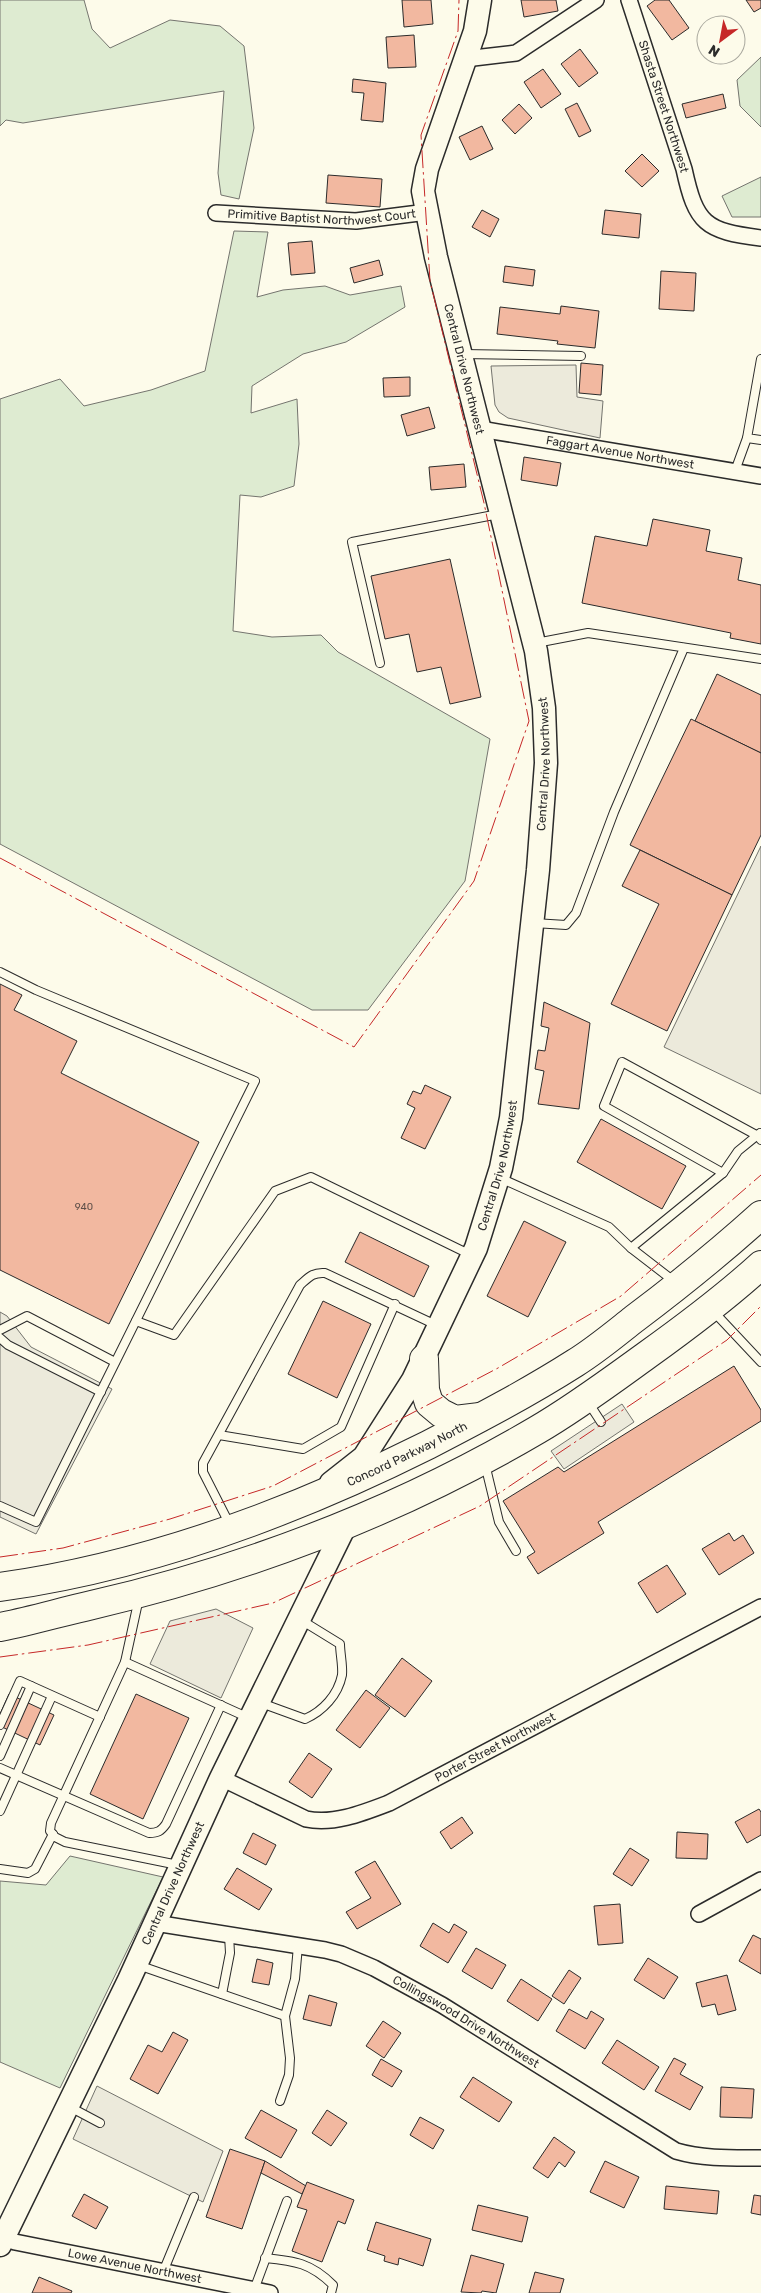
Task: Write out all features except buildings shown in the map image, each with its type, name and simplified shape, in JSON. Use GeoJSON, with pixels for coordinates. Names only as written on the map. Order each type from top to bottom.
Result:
{"type":"FeatureCollection","features":[{"type":"Feature","properties":{"kind":"highway","name":"Concord Parkway North"},"geometry":{"type":"LineString","coordinates":[[0,1587],[132,1559],[232,1529],[390,1464],[486,1416],[576,1362],[679,1285],[761,1216]]}},
{"type":"Feature","properties":{"kind":"highway"},"geometry":{"type":"LineString","coordinates":[[0,1627],[139,1594],[254,1560],[394,1503],[484,1460],[539,1430],[711,1309],[761,1265]]}},
{"type":"Feature","properties":{"kind":"highway"},"geometry":{"type":"LineString","coordinates":[[424,1359],[425,1390],[429,1403],[441,1413],[455,1420],[486,1416]]}},
{"type":"Feature","properties":{"kind":"highway"},"geometry":{"type":"LineString","coordinates":[[347,1522],[358,1500],[509,1419],[576,1362]]}},
{"type":"Feature","properties":{"kind":"street","name":"Central Drive Northwest"},"geometry":{"type":"LineString","coordinates":[[317,1495],[364,1457],[413,1380],[424,1359],[473,1256],[498,1177],[511,1118],[532,923],[546,763],[544,708],[534,644],[436,257],[423,191],[427,169],[475,31],[480,0]]}},
{"type":"Feature","properties":{"kind":"street"},"geometry":{"type":"LineString","coordinates":[[465,59],[516,53],[596,0]]}},
{"type":"Feature","properties":{"kind":"street","name":"Shasta Street Northwest"},"geometry":{"type":"LineString","coordinates":[[629,0],[684,169],[690,198],[698,215],[716,229],[735,235],[761,238]]}},
{"type":"Feature","properties":{"kind":"street","name":"Primitive Baptist Northwest Court"},"geometry":{"type":"LineString","coordinates":[[216,213],[356,221],[427,212]]}},
{"type":"Feature","properties":{"kind":"street","name":"Faggart Avenue Northwest"},"geometry":{"type":"LineString","coordinates":[[480,429],[761,476]]}},
{"type":"Feature","properties":{"kind":"street","name":"Central Drive Northwest"},"geometry":{"type":"LineString","coordinates":[[1,2240],[136,1965],[221,1778],[347,1522]]}},
{"type":"Feature","properties":{"kind":"street","name":"Porter Street Northwest"},"geometry":{"type":"LineString","coordinates":[[221,1778],[306,1819],[320,1822],[364,1812],[389,1803],[761,1607]]}},
{"type":"Feature","properties":{"kind":"street"},"geometry":{"type":"LineString","coordinates":[[699,1914],[761,1880]]}},
{"type":"Feature","properties":{"kind":"street","name":"Collingswood Drive Northwest"},"geometry":{"type":"LineString","coordinates":[[155,1923],[341,1954],[400,1982],[442,2005],[676,2151],[728,2158],[761,2158]]}},
{"type":"Feature","properties":{"kind":"street","name":"Lowe Avenue Northwest"},"geometry":{"type":"LineString","coordinates":[[1,2240],[270,2293]]}},
{"type":"Feature","properties":{"kind":"lane"},"geometry":{"type":"LineString","coordinates":[[461,354],[581,356]]}},
{"type":"Feature","properties":{"kind":"lane"},"geometry":{"type":"LineString","coordinates":[[735,472],[747,438],[760,378],[761,359]]}},
{"type":"Feature","properties":{"kind":"lane"},"geometry":{"type":"LineString","coordinates":[[747,438],[761,440]]}},
{"type":"Feature","properties":{"kind":"lane"},"geometry":{"type":"LineString","coordinates":[[380,663],[352,542],[501,514]]}},
{"type":"Feature","properties":{"kind":"lane"},"geometry":{"type":"LineString","coordinates":[[534,644],[588,634],[761,659]]}},
{"type":"Feature","properties":{"kind":"lane"},"geometry":{"type":"LineString","coordinates":[[532,923],[566,925],[576,913],[614,812],[684,648]]}},
{"type":"Feature","properties":{"kind":"lane"},"geometry":{"type":"LineString","coordinates":[[0,972],[36,990],[255,1081],[36,1522],[0,1506]]}},
{"type":"Feature","properties":{"kind":"lane"},"geometry":{"type":"LineString","coordinates":[[631,1248],[723,1173],[738,1152],[760,1136],[622,1062],[604,1106],[723,1173]]}},
{"type":"Feature","properties":{"kind":"lane"},"geometry":{"type":"LineString","coordinates":[[136,1321],[174,1335],[275,1191],[311,1177],[473,1256]]}},
{"type":"Feature","properties":{"kind":"lane"},"geometry":{"type":"LineString","coordinates":[[498,1177],[609,1227],[631,1248],[679,1285]]}},
{"type":"Feature","properties":{"kind":"lane"},"geometry":{"type":"LineString","coordinates":[[232,1529],[203,1472],[203,1463],[300,1284],[310,1275],[317,1272],[326,1273],[395,1304],[440,1327]]}},
{"type":"Feature","properties":{"kind":"lane"},"geometry":{"type":"LineString","coordinates":[[219,1435],[303,1449],[341,1427],[395,1304]]}},
{"type":"Feature","properties":{"kind":"lane"},"geometry":{"type":"LineString","coordinates":[[711,1309],[761,1362]]}},
{"type":"Feature","properties":{"kind":"lane"},"geometry":{"type":"LineString","coordinates":[[0,1330],[27,1316],[115,1362]]}},
{"type":"Feature","properties":{"kind":"lane"},"geometry":{"type":"LineString","coordinates":[[0,1338],[8,1345],[101,1392]]}},
{"type":"Feature","properties":{"kind":"lane"},"geometry":{"type":"LineString","coordinates":[[585,1398],[601,1422]]}},
{"type":"Feature","properties":{"kind":"lane"},"geometry":{"type":"LineString","coordinates":[[484,1460],[499,1522],[516,1550]]}},
{"type":"Feature","properties":{"kind":"lane"},"geometry":{"type":"LineString","coordinates":[[139,1594],[124,1662],[51,1823],[50,1831],[65,1842],[181,1866]]}},
{"type":"Feature","properties":{"kind":"lane"},"geometry":{"type":"LineString","coordinates":[[124,1662],[221,1705],[305,1718],[318,1713],[332,1699],[342,1675],[340,1644],[300,1619]]}},
{"type":"Feature","properties":{"kind":"lane"},"geometry":{"type":"LineString","coordinates":[[0,1725],[20,1682],[100,1717]]}},
{"type":"Feature","properties":{"kind":"lane"},"geometry":{"type":"LineString","coordinates":[[0,1756],[31,1686]]}},
{"type":"Feature","properties":{"kind":"lane"},"geometry":{"type":"LineString","coordinates":[[0,1812],[52,1696]]}},
{"type":"Feature","properties":{"kind":"lane"},"geometry":{"type":"LineString","coordinates":[[1,1770],[64,1795],[149,1833],[161,1830],[166,1824],[221,1705]]}},
{"type":"Feature","properties":{"kind":"lane"},"geometry":{"type":"LineString","coordinates":[[0,1869],[28,1873],[36,1869],[53,1834]]}},
{"type":"Feature","properties":{"kind":"lane"},"geometry":{"type":"LineString","coordinates":[[222,1994],[230,1953],[229,1935]]}},
{"type":"Feature","properties":{"kind":"lane"},"geometry":{"type":"LineString","coordinates":[[280,2101],[290,2075],[285,2016],[295,1979],[298,1946]]}},
{"type":"Feature","properties":{"kind":"lane"},"geometry":{"type":"LineString","coordinates":[[136,1965],[285,2016]]}},
{"type":"Feature","properties":{"kind":"lane"},"geometry":{"type":"LineString","coordinates":[[68,2106],[100,2123]]}},
{"type":"Feature","properties":{"kind":"lane"},"geometry":{"type":"LineString","coordinates":[[163,2272],[194,2197]]}},
{"type":"Feature","properties":{"kind":"lane"},"geometry":{"type":"LineString","coordinates":[[254,2290],[287,2201]]}},
{"type":"Feature","properties":{"kind":"lane"},"geometry":{"type":"LineString","coordinates":[[265,2258],[291,2261],[319,2272],[333,2285],[331,2293]]}},
{"type":"Feature","properties":{"kind":"green space"},"geometry":{"type":"Polygon","coordinates":[[[0,0],[84,0],[92,29],[110,48],[170,20],[220,26],[244,46],[254,128],[239,199],[221,195],[218,173],[224,91],[23,123],[6,120],[0,126],[0,0]]]}},
{"type":"Feature","properties":{"kind":"green space"},"geometry":{"type":"Polygon","coordinates":[[[761,57],[761,127],[740,106],[737,80],[761,57]]]}},
{"type":"Feature","properties":{"kind":"green space"},"geometry":{"type":"Polygon","coordinates":[[[761,177],[761,217],[732,217],[722,196],[761,177]]]}},
{"type":"Feature","properties":{"kind":"green space"},"geometry":{"type":"Polygon","coordinates":[[[234,231],[268,232],[257,297],[283,290],[325,286],[350,295],[401,286],[405,307],[346,342],[303,354],[252,386],[251,413],[297,399],[299,444],[294,486],[261,497],[240,495],[233,631],[272,637],[321,635],[338,652],[490,739],[465,881],[368,1010],[312,1010],[0,844],[0,399],[60,379],[84,406],[151,390],[205,371],[234,231]]]}},
{"type":"Feature","properties":{"kind":"green space"},"geometry":{"type":"Polygon","coordinates":[[[70,1856],[163,1877],[60,2088],[0,2062],[0,1881],[46,1885],[70,1856]]]}},
{"type":"Feature","properties":{"kind":"shaded area"},"geometry":{"type":"Polygon","coordinates":[[[576,365],[577,397],[603,401],[600,438],[508,418],[499,412],[495,405],[491,366],[576,365]]]}},
{"type":"Feature","properties":{"kind":"shaded area"},"geometry":{"type":"Polygon","coordinates":[[[761,846],[761,1094],[664,1047],[761,846]]]}},
{"type":"Feature","properties":{"kind":"shaded area"},"geometry":{"type":"Polygon","coordinates":[[[0,1312],[7,1316],[31,1347],[112,1389],[36,1534],[0,1517],[0,1312]]]}},
{"type":"Feature","properties":{"kind":"shaded area"},"geometry":{"type":"Polygon","coordinates":[[[622,1404],[634,1422],[564,1469],[551,1451],[622,1404]]]}},
{"type":"Feature","properties":{"kind":"shaded area"},"geometry":{"type":"Polygon","coordinates":[[[216,1609],[253,1628],[221,1698],[150,1664],[170,1621],[216,1609]]]}},
{"type":"Feature","properties":{"kind":"shaded area"},"geometry":{"type":"Polygon","coordinates":[[[97,2086],[223,2151],[203,2202],[73,2139],[97,2086]]]}},
{"type":"Feature","properties":{"kind":"power"},"geometry":{"type":"LineString","coordinates":[[0,858],[354,1047],[474,881],[529,721],[484,503],[430,281],[421,135],[458,31],[459,0]]}},
{"type":"Feature","properties":{"kind":"power"},"geometry":{"type":"LineString","coordinates":[[0,1557],[63,1548],[170,1519],[273,1486],[498,1368],[621,1296],[761,1175]]}},
{"type":"Feature","properties":{"kind":"power"},"geometry":{"type":"LineString","coordinates":[[0,1657],[88,1645],[273,1603],[480,1506],[727,1340],[761,1306]]}}]}
